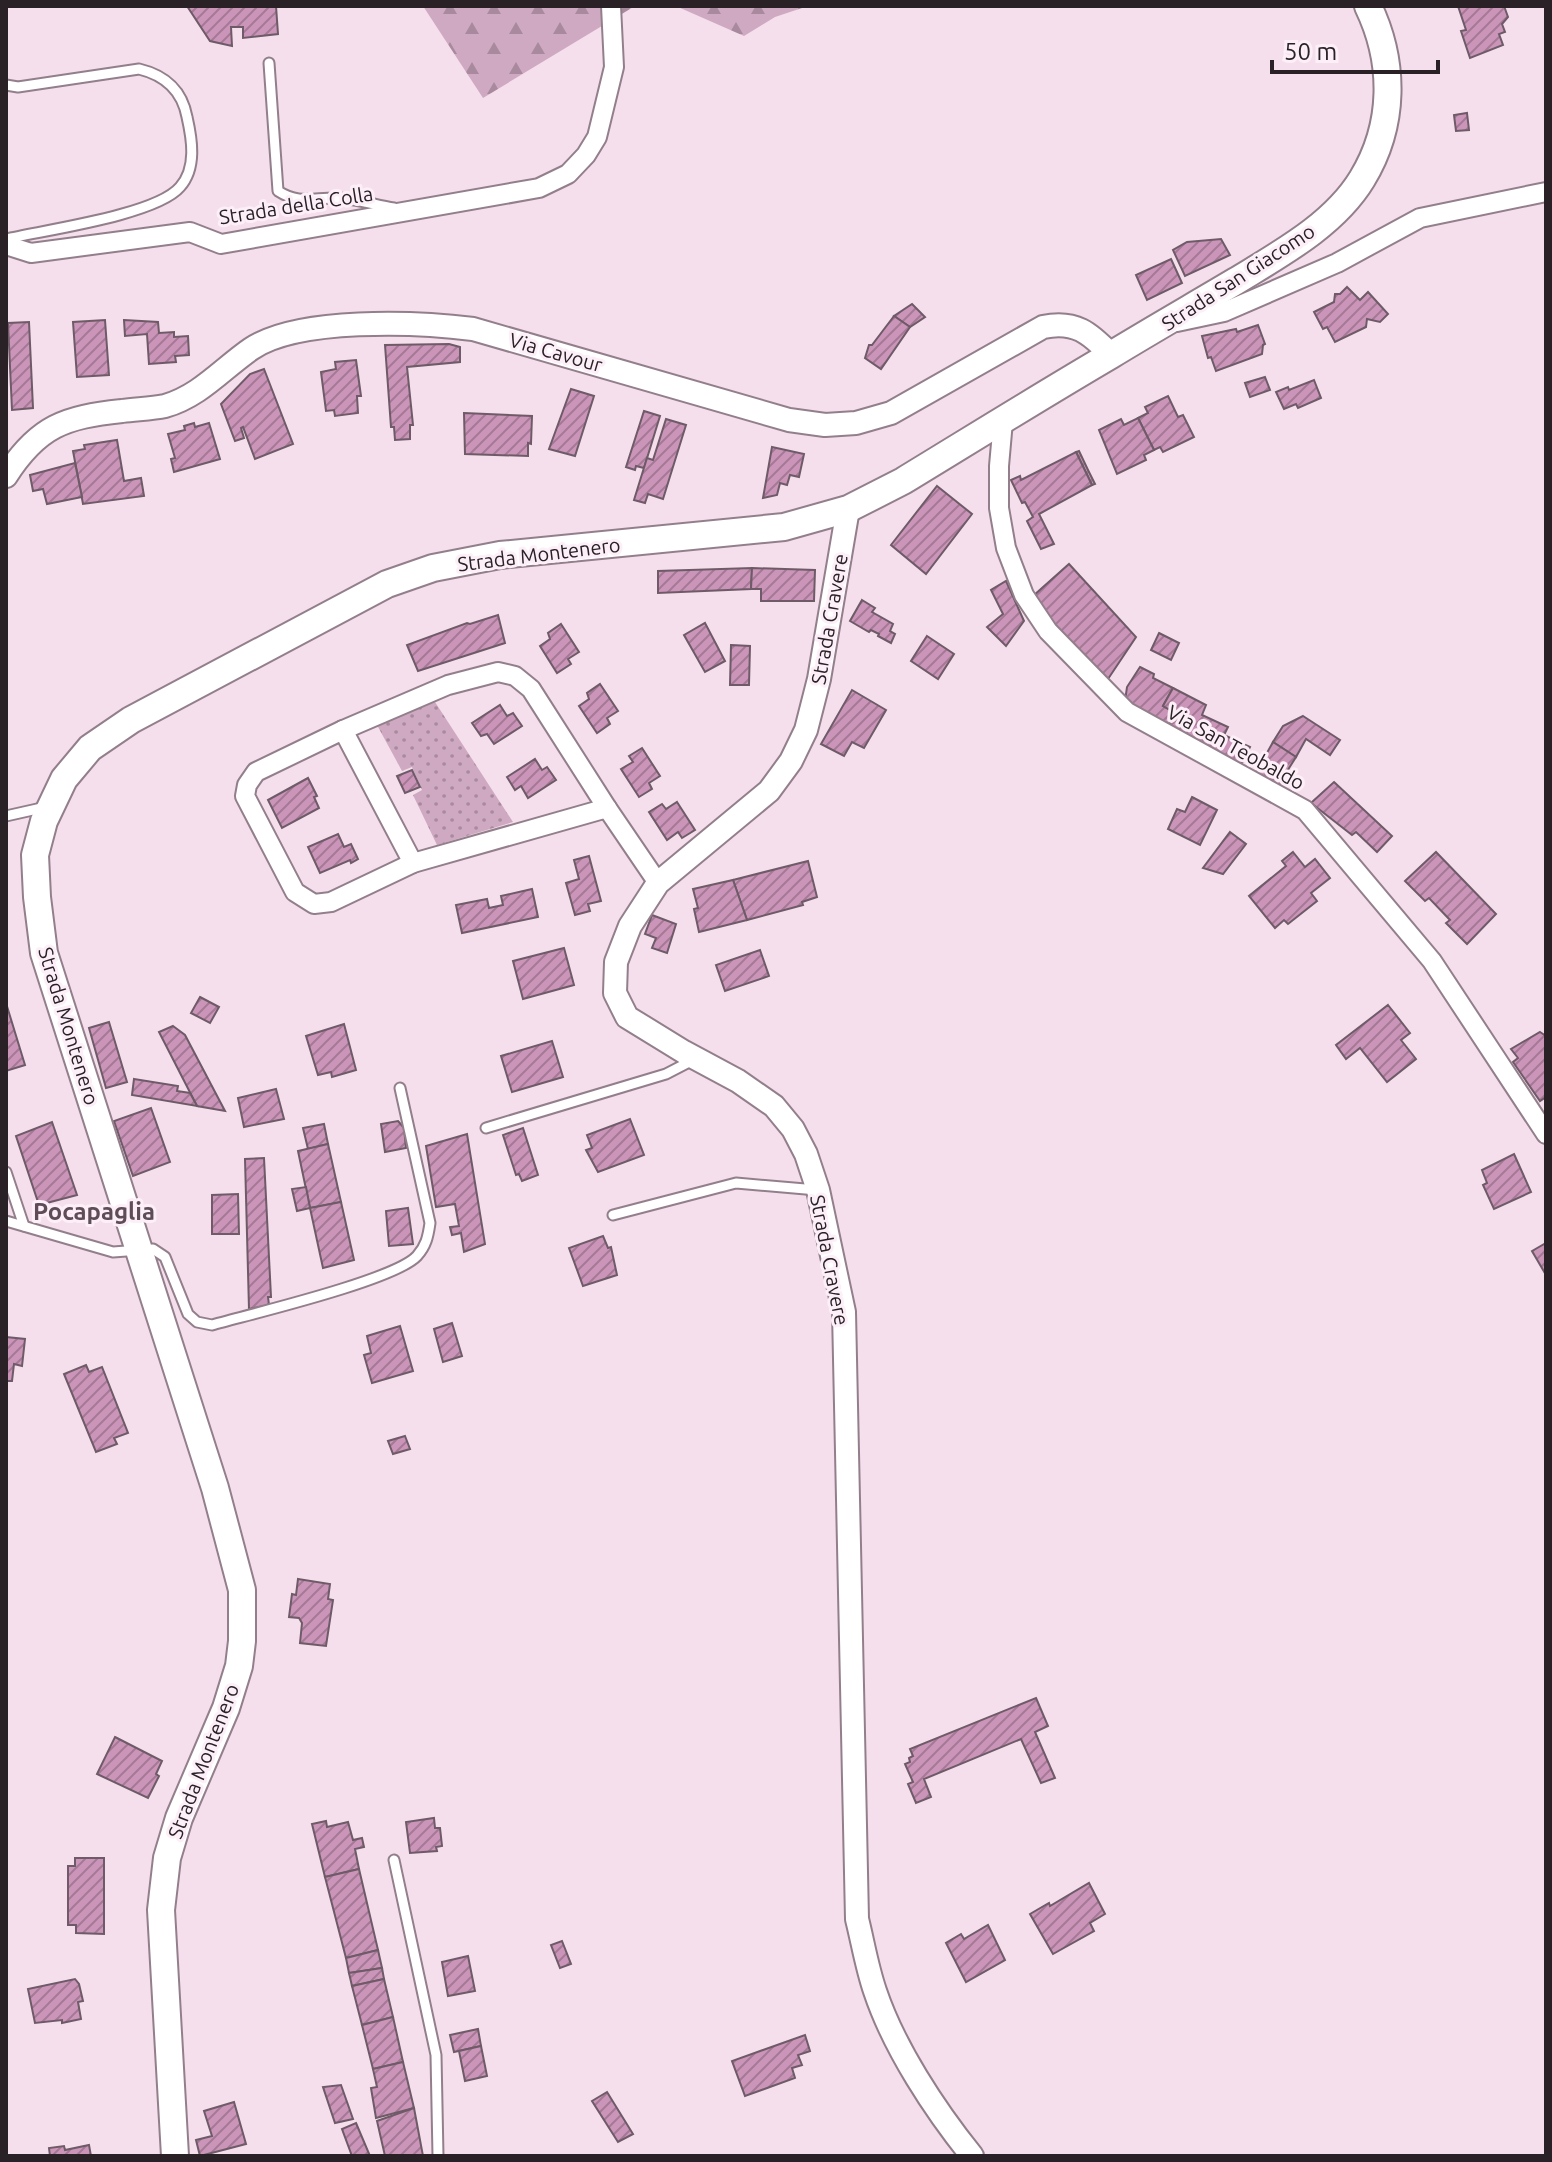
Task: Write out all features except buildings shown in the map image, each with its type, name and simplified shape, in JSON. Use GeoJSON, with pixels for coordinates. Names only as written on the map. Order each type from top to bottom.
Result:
{"type":"FeatureCollection","features":[{"type":"Feature","properties":{"kind":"main road","name":"Strada San Giacomo"},"geometry":{"type":"LineString","coordinates":[[1111,355],[1268,262],[1335,213],[1360,182],[1376,154],[1388,104],[1389,78],[1381,41],[1368,6]]}},
{"type":"Feature","properties":{"kind":"main road","name":"Strada Montenero"},"geometry":{"type":"LineString","coordinates":[[175,2156],[162,1897],[167,1858],[179,1818],[226,1708],[239,1666],[242,1590],[215,1488],[44,953],[35,855],[51,805],[64,779],[90,748],[131,720],[387,584],[433,568],[500,555],[784,527],[848,509],[903,481],[1111,355]]}},
{"type":"Feature","properties":{"kind":"street","name":"Strada della Colla"},"geometry":{"type":"LineString","coordinates":[[6,242],[31,253],[190,232],[221,244],[539,188],[568,174],[586,155],[597,137],[614,67],[611,6]]}},
{"type":"Feature","properties":{"kind":"street"},"geometry":{"type":"LineString","coordinates":[[1162,326],[1224,312],[1337,263],[1420,218],[1546,192]]}},
{"type":"Feature","properties":{"kind":"street","name":"Via Cavour"},"geometry":{"type":"LineString","coordinates":[[6,476],[22,451],[58,424],[92,414],[164,406],[188,397],[252,348],[278,336],[310,330],[424,324],[473,329],[789,420],[825,425],[856,423],[891,413],[1043,327],[1060,324],[1092,335],[1111,355]]}},
{"type":"Feature","properties":{"kind":"street","name":"Via San Teobaldo"},"geometry":{"type":"LineString","coordinates":[[1003,421],[999,508],[1006,548],[1024,595],[1048,631],[1127,712],[1305,810],[1432,961],[1546,1134]]}},
{"type":"Feature","properties":{"kind":"street","name":"Strada Cravere"},"geometry":{"type":"LineString","coordinates":[[848,509],[819,679],[806,730],[791,761],[769,791],[658,883],[630,926],[616,962],[615,993],[627,1017],[738,1081],[774,1106],[793,1129],[806,1154],[818,1190],[844,1312],[857,1919],[875,1992],[906,2057],[944,2122],[972,2156]]}},
{"type":"Feature","properties":{"kind":"street"},"geometry":{"type":"LineString","coordinates":[[607,808],[413,863],[331,902],[314,904],[295,892],[245,796],[247,785],[256,772],[448,685],[498,672],[515,676],[531,689],[658,883]]}},
{"type":"Feature","properties":{"kind":"street"},"geometry":{"type":"LineString","coordinates":[[343,730],[413,863]]}},
{"type":"Feature","properties":{"kind":"lane","name":"Strada della Colla"},"geometry":{"type":"LineString","coordinates":[[269,63],[278,191],[289,198],[303,201],[336,198],[405,210]]}},
{"type":"Feature","properties":{"kind":"lane"},"geometry":{"type":"LineString","coordinates":[[6,85],[18,87],[139,69],[155,73],[173,87],[185,103],[193,144],[183,185],[171,196],[145,208],[6,242]]}},
{"type":"Feature","properties":{"kind":"lane"},"geometry":{"type":"LineString","coordinates":[[6,816],[51,805]]}},
{"type":"Feature","properties":{"kind":"lane"},"geometry":{"type":"LineString","coordinates":[[486,1128],[666,1074],[696,1059]]}},
{"type":"Feature","properties":{"kind":"lane"},"geometry":{"type":"LineString","coordinates":[[6,1221],[113,1252],[153,1249],[165,1257],[188,1314],[197,1322],[212,1325],[375,1278],[415,1259],[427,1241],[430,1223],[400,1088]]}},
{"type":"Feature","properties":{"kind":"lane"},"geometry":{"type":"LineString","coordinates":[[6,1172],[24,1226]]}},
{"type":"Feature","properties":{"kind":"lane"},"geometry":{"type":"LineString","coordinates":[[613,1215],[736,1183],[818,1190]]}},
{"type":"Feature","properties":{"kind":"lane"},"geometry":{"type":"LineString","coordinates":[[394,1860],[436,2055],[438,2156]]}},
{"type":"Feature","properties":{"kind":"green space"},"geometry":{"type":"Polygon","coordinates":[[[423,6],[635,6],[483,98],[423,6]]]}},
{"type":"Feature","properties":{"kind":"green space"},"geometry":{"type":"Polygon","coordinates":[[[670,6],[808,6],[775,17],[744,36],[670,6]]]}},
{"type":"Feature","properties":{"kind":"green space"},"geometry":{"type":"Polygon","coordinates":[[[435,702],[513,822],[437,845],[413,795],[422,790],[412,767],[402,771],[377,725],[435,702]]]}},
{"type":"Feature","properties":{"kind":"district","name":"Pocapaglia"},"geometry":{"type":"Point","coordinates":[94,1211]}}]}
